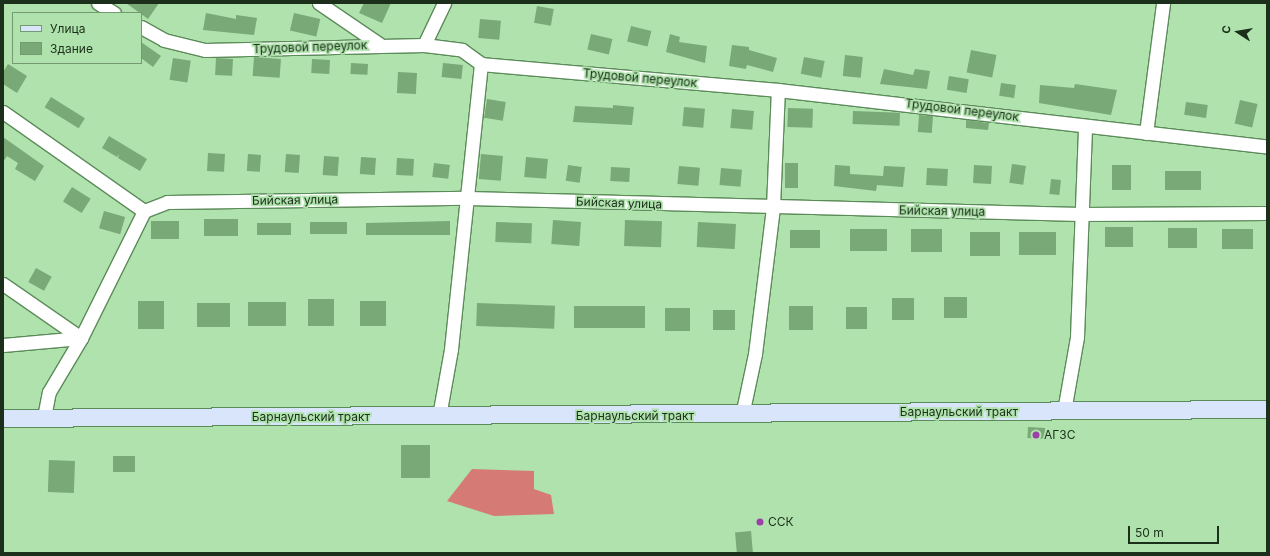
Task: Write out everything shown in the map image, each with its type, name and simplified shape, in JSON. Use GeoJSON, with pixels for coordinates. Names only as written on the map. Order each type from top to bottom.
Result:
{"type":"FeatureCollection","features":[{"type":"Feature","properties":{"kind":"main road","name":"Барнаульский тракт"},"geometry":{"type":"LineString","coordinates":[[3,418],[742,415],[1267,409]]}},
{"type":"Feature","properties":{"kind":"street"},"geometry":{"type":"LineString","coordinates":[[98,3],[112,12]]}},
{"type":"Feature","properties":{"kind":"street"},"geometry":{"type":"LineString","coordinates":[[320,3],[379,44]]}},
{"type":"Feature","properties":{"kind":"street"},"geometry":{"type":"LineString","coordinates":[[424,45],[444,3]]}},
{"type":"Feature","properties":{"kind":"street"},"geometry":{"type":"LineString","coordinates":[[1146,133],[1162,3]]}},
{"type":"Feature","properties":{"kind":"street","name":"Трудовой переулок"},"geometry":{"type":"LineString","coordinates":[[142,29],[164,40],[205,50],[379,44],[424,45],[462,50],[481,64],[778,90],[1267,147]]}},
{"type":"Feature","properties":{"kind":"street"},"geometry":{"type":"LineString","coordinates":[[439,416],[451,349],[481,64]]}},
{"type":"Feature","properties":{"kind":"street"},"geometry":{"type":"LineString","coordinates":[[742,415],[755,354],[773,207],[778,90]]}},
{"type":"Feature","properties":{"kind":"street"},"geometry":{"type":"LineString","coordinates":[[3,112],[144,211],[81,338],[49,392],[44,417]]}},
{"type":"Feature","properties":{"kind":"street"},"geometry":{"type":"LineString","coordinates":[[1064,411],[1077,337],[1080,214],[1085,126]]}},
{"type":"Feature","properties":{"kind":"street","name":"Бийская улица"},"geometry":{"type":"LineString","coordinates":[[144,211],[168,202],[468,198],[1080,214],[1267,213]]}},
{"type":"Feature","properties":{"kind":"street"},"geometry":{"type":"LineString","coordinates":[[3,284],[81,338]]}},
{"type":"Feature","properties":{"kind":"street"},"geometry":{"type":"LineString","coordinates":[[3,345],[81,338]]}},
{"type":"Feature","properties":{"kind":"shaded area"},"geometry":{"type":"Polygon","coordinates":[[[472,469],[534,471],[534,489],[551,495],[554,514],[494,516],[447,501],[472,469]]]}},
{"type":"Feature","properties":{"kind":"building"},"geometry":{"type":"Polygon","coordinates":[[[126,3],[159,3],[148,19],[142,15],[142,12],[138,12],[126,3]]]}},
{"type":"Feature","properties":{"kind":"building"},"geometry":{"type":"Polygon","coordinates":[[[364,3],[391,3],[382,23],[359,13],[364,3]]]}},
{"type":"Feature","properties":{"kind":"building"},"geometry":{"type":"Polygon","coordinates":[[[537,6],[554,9],[551,26],[534,23],[537,6]]]}},
{"type":"Feature","properties":{"kind":"building"},"geometry":{"type":"Polygon","coordinates":[[[206,13],[236,19],[236,15],[257,18],[254,35],[203,30],[206,13]]]}},
{"type":"Feature","properties":{"kind":"building"},"geometry":{"type":"Polygon","coordinates":[[[294,13],[320,19],[316,37],[290,31],[294,13]]]}},
{"type":"Feature","properties":{"kind":"building"},"geometry":{"type":"Polygon","coordinates":[[[480,19],[501,21],[499,40],[478,38],[480,19]]]}},
{"type":"Feature","properties":{"kind":"building"},"geometry":{"type":"Polygon","coordinates":[[[631,26],[651,31],[648,47],[627,42],[631,26]]]}},
{"type":"Feature","properties":{"kind":"building"},"geometry":{"type":"Polygon","coordinates":[[[591,34],[612,39],[609,55],[587,50],[591,34]]]}},
{"type":"Feature","properties":{"kind":"building"},"geometry":{"type":"Polygon","coordinates":[[[670,34],[680,37],[679,42],[707,46],[705,63],[666,52],[670,34]]]}},
{"type":"Feature","properties":{"kind":"building"},"geometry":{"type":"Polygon","coordinates":[[[142,43],[161,56],[153,67],[142,59],[142,43]]]}},
{"type":"Feature","properties":{"kind":"building"},"geometry":{"type":"Polygon","coordinates":[[[732,45],[749,47],[749,50],[777,58],[773,72],[747,65],[746,69],[729,66],[732,45]]]}},
{"type":"Feature","properties":{"kind":"building"},"geometry":{"type":"Polygon","coordinates":[[[971,50],[997,55],[992,78],[967,73],[971,50]]]}},
{"type":"Feature","properties":{"kind":"building"},"geometry":{"type":"Polygon","coordinates":[[[845,55],[863,57],[861,78],[843,76],[845,55]]]}},
{"type":"Feature","properties":{"kind":"building"},"geometry":{"type":"Polygon","coordinates":[[[254,57],[281,59],[280,78],[253,76],[254,57]]]}},
{"type":"Feature","properties":{"kind":"building"},"geometry":{"type":"Polygon","coordinates":[[[804,57],[825,61],[821,78],[801,74],[804,57]]]}},
{"type":"Feature","properties":{"kind":"building"},"geometry":{"type":"Polygon","coordinates":[[[173,58],[191,61],[187,83],[170,80],[173,58]]]}},
{"type":"Feature","properties":{"kind":"building"},"geometry":{"type":"Polygon","coordinates":[[[216,58],[233,59],[232,76],[215,75],[216,58]]]}},
{"type":"Feature","properties":{"kind":"building"},"geometry":{"type":"Polygon","coordinates":[[[312,59],[330,60],[329,74],[311,73],[312,59]]]}},
{"type":"Feature","properties":{"kind":"building"},"geometry":{"type":"Polygon","coordinates":[[[351,63],[368,64],[367,75],[350,74],[351,63]]]}},
{"type":"Feature","properties":{"kind":"building"},"geometry":{"type":"Polygon","coordinates":[[[443,63],[463,65],[461,79],[442,77],[443,63]]]}},
{"type":"Feature","properties":{"kind":"building"},"geometry":{"type":"Polygon","coordinates":[[[8,64],[27,76],[17,93],[3,84],[3,72],[8,64]]]}},
{"type":"Feature","properties":{"kind":"building"},"geometry":{"type":"Polygon","coordinates":[[[884,69],[913,75],[915,69],[930,71],[927,89],[880,84],[884,69]]]}},
{"type":"Feature","properties":{"kind":"building"},"geometry":{"type":"Polygon","coordinates":[[[398,72],[417,73],[416,94],[397,93],[398,72]]]}},
{"type":"Feature","properties":{"kind":"building"},"geometry":{"type":"Polygon","coordinates":[[[949,76],[969,79],[967,93],[947,90],[949,76]]]}},
{"type":"Feature","properties":{"kind":"building"},"geometry":{"type":"Polygon","coordinates":[[[1001,83],[1016,85],[1014,98],[999,96],[1001,83]]]}},
{"type":"Feature","properties":{"kind":"building"},"geometry":{"type":"Polygon","coordinates":[[[1075,84],[1117,90],[1111,115],[1039,103],[1040,85],[1074,88],[1075,84]]]}},
{"type":"Feature","properties":{"kind":"building"},"geometry":{"type":"Polygon","coordinates":[[[51,97],[85,118],[79,128],[45,107],[51,97]]]}},
{"type":"Feature","properties":{"kind":"building"},"geometry":{"type":"Polygon","coordinates":[[[487,99],[506,102],[503,121],[484,118],[487,99]]]}},
{"type":"Feature","properties":{"kind":"building"},"geometry":{"type":"Polygon","coordinates":[[[1240,100],[1258,104],[1252,127],[1235,123],[1240,100]]]}},
{"type":"Feature","properties":{"kind":"building"},"geometry":{"type":"Polygon","coordinates":[[[1186,102],[1208,105],[1206,118],[1184,115],[1186,102]]]}},
{"type":"Feature","properties":{"kind":"building"},"geometry":{"type":"Polygon","coordinates":[[[613,105],[634,107],[632,125],[573,122],[575,106],[613,108],[613,105]]]}},
{"type":"Feature","properties":{"kind":"building"},"geometry":{"type":"Polygon","coordinates":[[[684,107],[705,109],[703,128],[682,126],[684,107]]]}},
{"type":"Feature","properties":{"kind":"building"},"geometry":{"type":"Polygon","coordinates":[[[788,108],[813,109],[812,128],[787,127],[788,108]]]}},
{"type":"Feature","properties":{"kind":"building"},"geometry":{"type":"Polygon","coordinates":[[[732,109],[754,111],[752,130],[730,128],[732,109]]]}},
{"type":"Feature","properties":{"kind":"building"},"geometry":{"type":"Polygon","coordinates":[[[853,111],[900,113],[900,126],[853,124],[853,111]]]}},
{"type":"Feature","properties":{"kind":"building"},"geometry":{"type":"Polygon","coordinates":[[[919,115],[933,116],[932,133],[918,132],[919,115]]]}},
{"type":"Feature","properties":{"kind":"building"},"geometry":{"type":"Polygon","coordinates":[[[966,120],[989,123],[988,130],[966,128],[966,120]]]}},
{"type":"Feature","properties":{"kind":"building"},"geometry":{"type":"Polygon","coordinates":[[[109,136],[147,159],[140,171],[118,158],[119,154],[117,157],[102,148],[109,136]]]}},
{"type":"Feature","properties":{"kind":"building"},"geometry":{"type":"Polygon","coordinates":[[[3,137],[44,166],[35,181],[15,169],[18,163],[7,156],[3,162],[3,137]]]}},
{"type":"Feature","properties":{"kind":"building"},"geometry":{"type":"Polygon","coordinates":[[[208,153],[225,154],[224,172],[207,171],[208,153]]]}},
{"type":"Feature","properties":{"kind":"building"},"geometry":{"type":"Polygon","coordinates":[[[248,154],[261,155],[260,172],[247,171],[248,154]]]}},
{"type":"Feature","properties":{"kind":"building"},"geometry":{"type":"Polygon","coordinates":[[[286,154],[300,155],[299,173],[285,172],[286,154]]]}},
{"type":"Feature","properties":{"kind":"building"},"geometry":{"type":"Polygon","coordinates":[[[481,154],[503,156],[501,181],[479,179],[481,154]]]}},
{"type":"Feature","properties":{"kind":"building"},"geometry":{"type":"Polygon","coordinates":[[[324,156],[339,157],[338,176],[323,175],[324,156]]]}},
{"type":"Feature","properties":{"kind":"building"},"geometry":{"type":"Polygon","coordinates":[[[361,157],[376,158],[375,175],[360,174],[361,157]]]}},
{"type":"Feature","properties":{"kind":"building"},"geometry":{"type":"Polygon","coordinates":[[[526,157],[548,159],[546,179],[524,177],[526,157]]]}},
{"type":"Feature","properties":{"kind":"building"},"geometry":{"type":"Polygon","coordinates":[[[397,158],[414,159],[413,176],[396,175],[397,158]]]}},
{"type":"Feature","properties":{"kind":"building"},"geometry":{"type":"Polygon","coordinates":[[[434,163],[450,165],[448,179],[432,177],[434,163]]]}},
{"type":"Feature","properties":{"kind":"building"},"geometry":{"type":"Polygon","coordinates":[[[785,163],[798,163],[798,188],[785,188],[785,163]]]}},
{"type":"Feature","properties":{"kind":"building"},"geometry":{"type":"Polygon","coordinates":[[[1012,164],[1026,166],[1023,185],[1009,183],[1012,164]]]}},
{"type":"Feature","properties":{"kind":"building"},"geometry":{"type":"Polygon","coordinates":[[[568,165],[582,167],[580,183],[566,181],[568,165]]]}},
{"type":"Feature","properties":{"kind":"building"},"geometry":{"type":"Polygon","coordinates":[[[835,165],[850,166],[850,174],[883,176],[884,166],[905,167],[903,187],[877,185],[876,191],[834,186],[835,165]]]}},
{"type":"Feature","properties":{"kind":"building"},"geometry":{"type":"Polygon","coordinates":[[[974,165],[992,166],[991,184],[973,183],[974,165]]]}},
{"type":"Feature","properties":{"kind":"building"},"geometry":{"type":"Polygon","coordinates":[[[1112,165],[1131,165],[1131,190],[1112,190],[1112,165]]]}},
{"type":"Feature","properties":{"kind":"building"},"geometry":{"type":"Polygon","coordinates":[[[679,166],[700,168],[698,186],[677,184],[679,166]]]}},
{"type":"Feature","properties":{"kind":"building"},"geometry":{"type":"Polygon","coordinates":[[[611,167],[630,168],[629,182],[610,181],[611,167]]]}},
{"type":"Feature","properties":{"kind":"building"},"geometry":{"type":"Polygon","coordinates":[[[721,168],[742,170],[740,187],[720,185],[721,168]]]}},
{"type":"Feature","properties":{"kind":"building"},"geometry":{"type":"Polygon","coordinates":[[[927,168],[948,169],[947,186],[926,185],[927,168]]]}},
{"type":"Feature","properties":{"kind":"building"},"geometry":{"type":"Polygon","coordinates":[[[1165,171],[1201,171],[1201,190],[1165,190],[1165,171]]]}},
{"type":"Feature","properties":{"kind":"building"},"geometry":{"type":"Polygon","coordinates":[[[1051,179],[1061,180],[1059,195],[1049,194],[1051,179]]]}},
{"type":"Feature","properties":{"kind":"building"},"geometry":{"type":"Polygon","coordinates":[[[72,187],[91,199],[82,213],[63,201],[72,187]]]}},
{"type":"Feature","properties":{"kind":"building"},"geometry":{"type":"Polygon","coordinates":[[[104,211],[125,217],[120,234],[99,228],[104,211]]]}},
{"type":"Feature","properties":{"kind":"building"},"geometry":{"type":"Polygon","coordinates":[[[204,219],[238,219],[238,236],[204,236],[204,219]]]}},
{"type":"Feature","properties":{"kind":"building"},"geometry":{"type":"Polygon","coordinates":[[[553,220],[581,222],[579,246],[551,244],[553,220]]]}},
{"type":"Feature","properties":{"kind":"building"},"geometry":{"type":"Polygon","coordinates":[[[625,220],[662,221],[661,247],[624,246],[625,220]]]}},
{"type":"Feature","properties":{"kind":"building"},"geometry":{"type":"Polygon","coordinates":[[[151,221],[179,221],[179,239],[151,239],[151,221]]]}},
{"type":"Feature","properties":{"kind":"building"},"geometry":{"type":"Polygon","coordinates":[[[450,221],[450,235],[366,235],[366,223],[450,221]]]}},
{"type":"Feature","properties":{"kind":"building"},"geometry":{"type":"Polygon","coordinates":[[[310,222],[347,222],[347,234],[310,234],[310,222]]]}},
{"type":"Feature","properties":{"kind":"building"},"geometry":{"type":"Polygon","coordinates":[[[496,222],[532,223],[531,243],[495,242],[496,222]]]}},
{"type":"Feature","properties":{"kind":"building"},"geometry":{"type":"Polygon","coordinates":[[[698,222],[736,224],[735,249],[697,247],[698,222]]]}},
{"type":"Feature","properties":{"kind":"building"},"geometry":{"type":"Polygon","coordinates":[[[257,223],[291,223],[291,235],[257,235],[257,223]]]}},
{"type":"Feature","properties":{"kind":"building"},"geometry":{"type":"Polygon","coordinates":[[[1105,227],[1133,227],[1133,247],[1105,247],[1105,227]]]}},
{"type":"Feature","properties":{"kind":"building"},"geometry":{"type":"Polygon","coordinates":[[[1168,228],[1197,228],[1197,248],[1168,248],[1168,228]]]}},
{"type":"Feature","properties":{"kind":"building"},"geometry":{"type":"Polygon","coordinates":[[[850,229],[887,229],[887,251],[850,251],[850,229]]]}},
{"type":"Feature","properties":{"kind":"building"},"geometry":{"type":"Polygon","coordinates":[[[911,229],[942,229],[942,252],[911,252],[911,229]]]}},
{"type":"Feature","properties":{"kind":"building"},"geometry":{"type":"Polygon","coordinates":[[[1222,229],[1253,229],[1253,249],[1222,249],[1222,229]]]}},
{"type":"Feature","properties":{"kind":"building"},"geometry":{"type":"Polygon","coordinates":[[[790,230],[820,230],[820,248],[790,248],[790,230]]]}},
{"type":"Feature","properties":{"kind":"building"},"geometry":{"type":"Polygon","coordinates":[[[970,232],[1000,232],[1000,256],[970,256],[970,232]]]}},
{"type":"Feature","properties":{"kind":"building"},"geometry":{"type":"Polygon","coordinates":[[[1019,232],[1056,232],[1056,255],[1019,255],[1019,232]]]}},
{"type":"Feature","properties":{"kind":"building"},"geometry":{"type":"Polygon","coordinates":[[[36,268],[52,277],[44,291],[28,282],[36,268]]]}},
{"type":"Feature","properties":{"kind":"building"},"geometry":{"type":"Polygon","coordinates":[[[944,297],[967,297],[967,318],[944,318],[944,297]]]}},
{"type":"Feature","properties":{"kind":"building"},"geometry":{"type":"Polygon","coordinates":[[[892,298],[914,298],[914,320],[892,320],[892,298]]]}},
{"type":"Feature","properties":{"kind":"building"},"geometry":{"type":"Polygon","coordinates":[[[308,299],[334,299],[334,326],[308,326],[308,299]]]}},
{"type":"Feature","properties":{"kind":"building"},"geometry":{"type":"Polygon","coordinates":[[[138,301],[164,301],[164,329],[138,329],[138,301]]]}},
{"type":"Feature","properties":{"kind":"building"},"geometry":{"type":"Polygon","coordinates":[[[360,301],[386,301],[386,326],[360,326],[360,301]]]}},
{"type":"Feature","properties":{"kind":"building"},"geometry":{"type":"Polygon","coordinates":[[[248,302],[286,302],[286,326],[248,326],[248,302]]]}},
{"type":"Feature","properties":{"kind":"building"},"geometry":{"type":"Polygon","coordinates":[[[197,303],[230,303],[230,327],[197,327],[197,303]]]}},
{"type":"Feature","properties":{"kind":"building"},"geometry":{"type":"Polygon","coordinates":[[[477,303],[555,306],[554,329],[476,326],[477,303]]]}},
{"type":"Feature","properties":{"kind":"building"},"geometry":{"type":"Polygon","coordinates":[[[574,306],[645,306],[645,328],[574,328],[574,306]]]}},
{"type":"Feature","properties":{"kind":"building"},"geometry":{"type":"Polygon","coordinates":[[[789,306],[813,306],[813,330],[789,330],[789,306]]]}},
{"type":"Feature","properties":{"kind":"building"},"geometry":{"type":"Polygon","coordinates":[[[846,307],[867,307],[867,329],[846,329],[846,307]]]}},
{"type":"Feature","properties":{"kind":"building"},"geometry":{"type":"Polygon","coordinates":[[[665,308],[690,308],[690,331],[665,331],[665,308]]]}},
{"type":"Feature","properties":{"kind":"building"},"geometry":{"type":"Polygon","coordinates":[[[713,310],[735,310],[735,330],[713,330],[713,310]]]}},
{"type":"Feature","properties":{"kind":"building"},"geometry":{"type":"Polygon","coordinates":[[[1028,427],[1045,428],[1044,439],[1027,438],[1028,427]]]}},
{"type":"Feature","properties":{"kind":"building"},"geometry":{"type":"Polygon","coordinates":[[[401,445],[430,445],[430,478],[401,478],[401,445]]]}},
{"type":"Feature","properties":{"kind":"building"},"geometry":{"type":"Polygon","coordinates":[[[113,456],[135,456],[135,472],[113,472],[113,456]]]}},
{"type":"Feature","properties":{"kind":"building"},"geometry":{"type":"Polygon","coordinates":[[[49,460],[75,461],[74,493],[48,492],[49,460]]]}},
{"type":"Feature","properties":{"kind":"building"},"geometry":{"type":"Polygon","coordinates":[[[751,531],[753,553],[737,553],[735,532],[751,531]]]}},
{"type":"Feature","properties":{"kind":"place","name":"АГЗС"},"geometry":{"type":"Point","coordinates":[1036,435]}},
{"type":"Feature","properties":{"kind":"place","name":"ССК"},"geometry":{"type":"Point","coordinates":[760,522]}}]}
